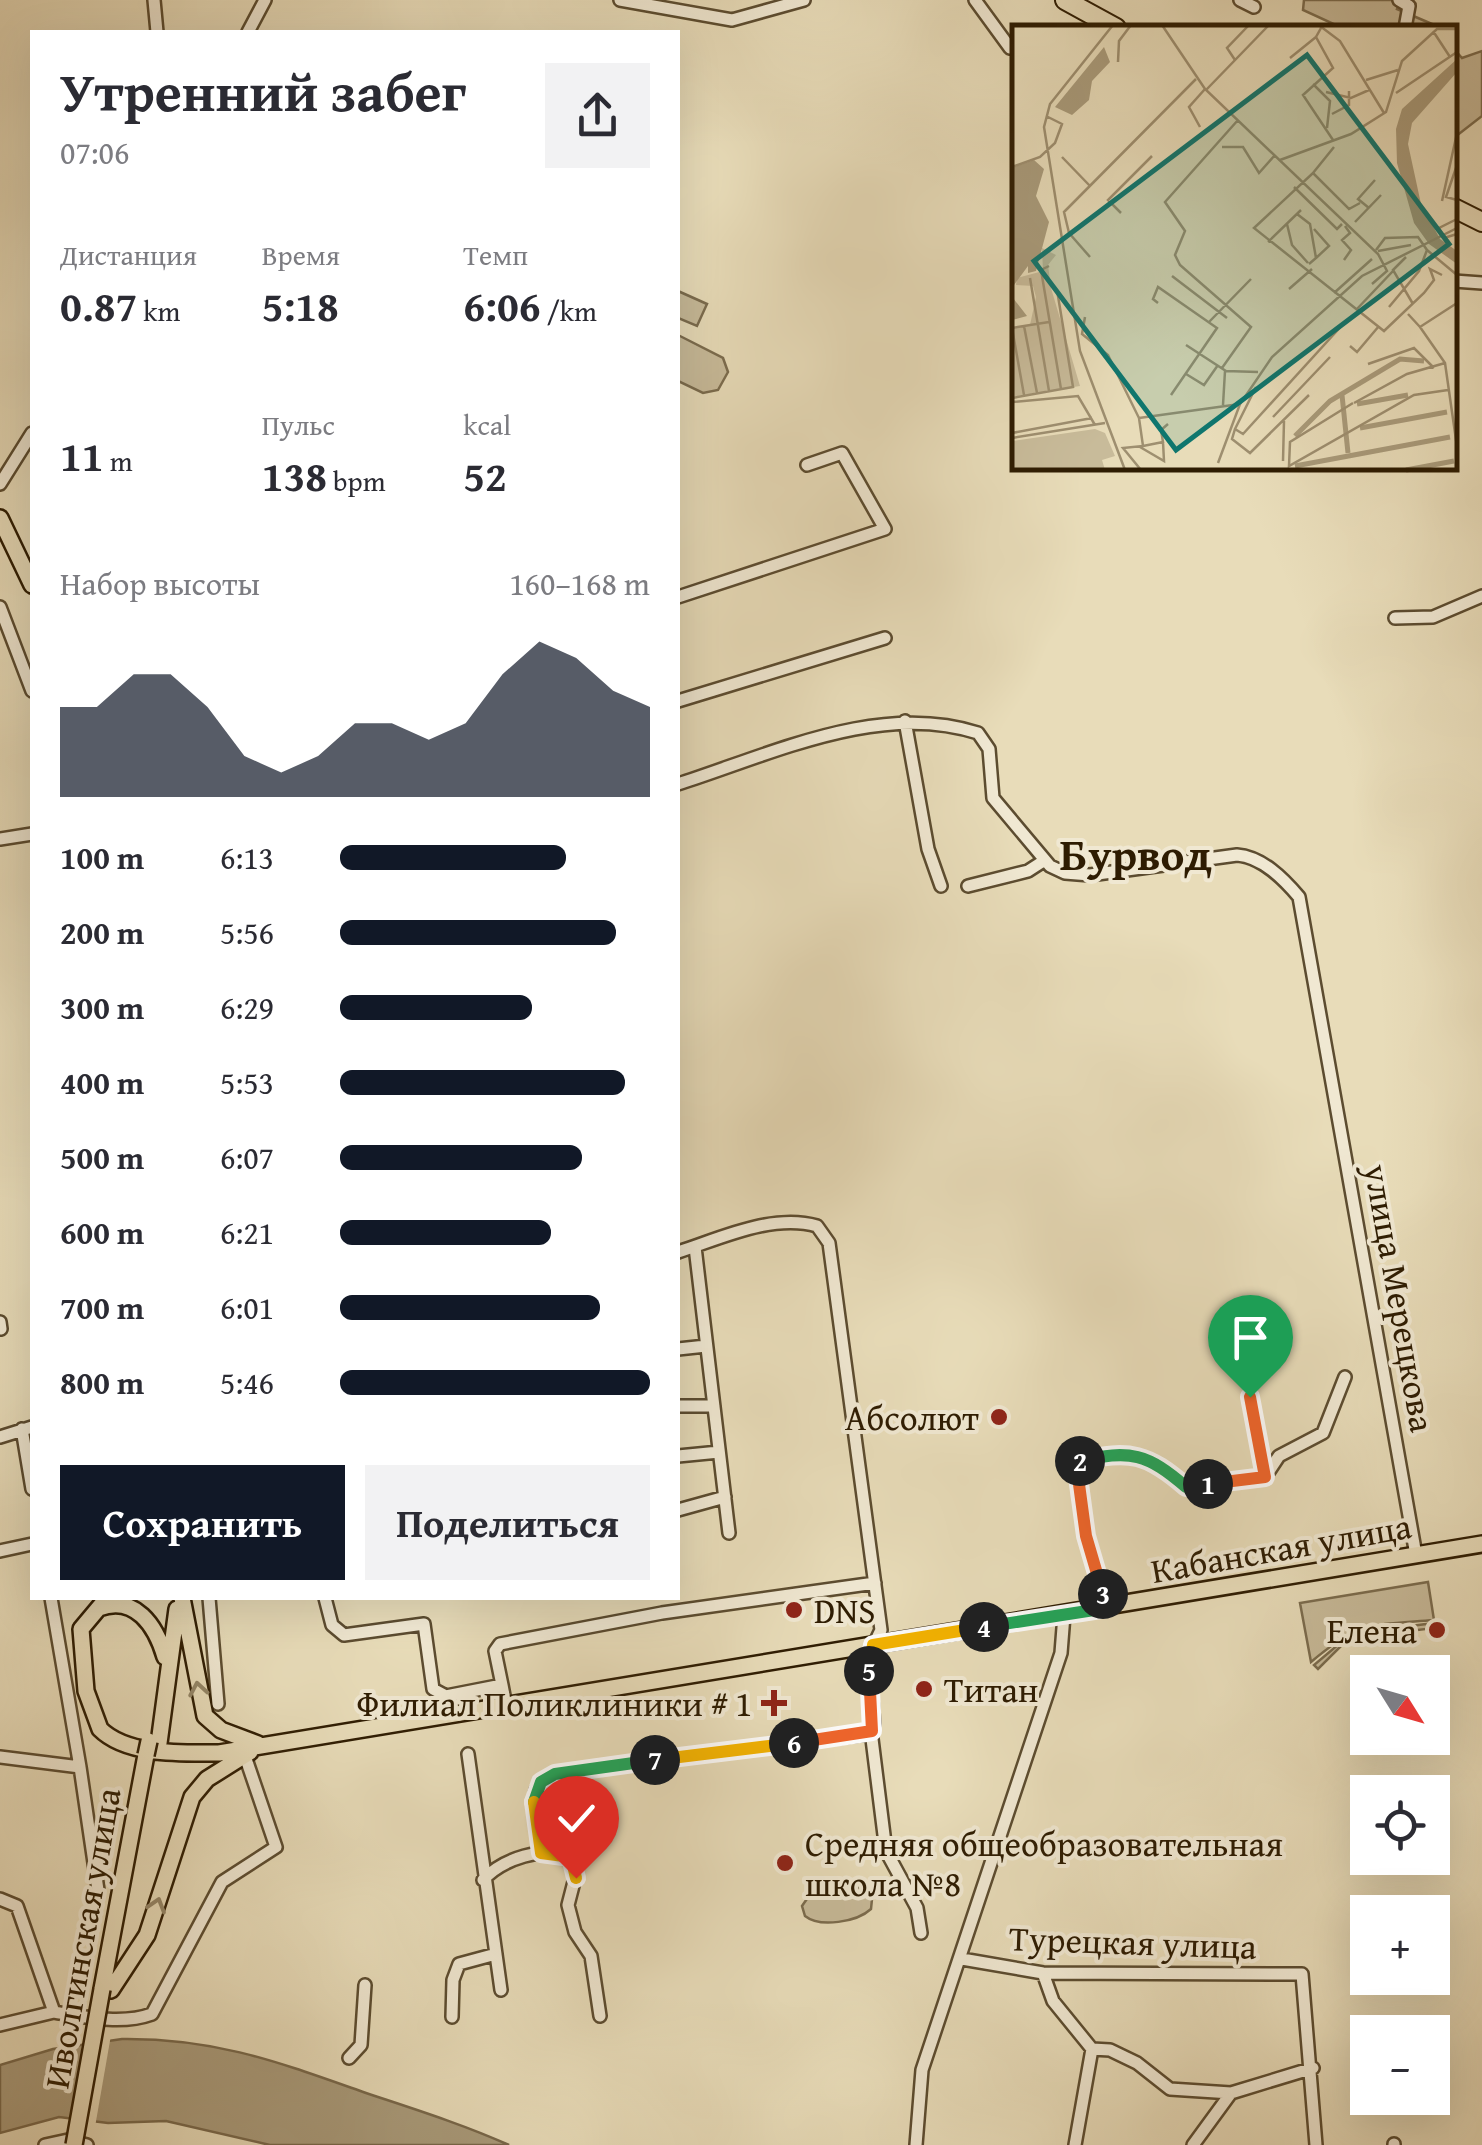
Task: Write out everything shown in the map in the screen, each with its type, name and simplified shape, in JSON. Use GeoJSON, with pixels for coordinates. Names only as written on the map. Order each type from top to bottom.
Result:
{"type":"FeatureCollection","features":[{"type":"Feature","properties":{"kind":"highway"},"geometry":{"type":"LineString","coordinates":[[1065,0],[1111,25]]}},
{"type":"Feature","properties":{"kind":"highway"},"geometry":{"type":"LineString","coordinates":[[1457,210],[1482,222]]}},
{"type":"Feature","properties":{"kind":"main road"},"geometry":{"type":"LineString","coordinates":[[0,518],[30,581]]}},
{"type":"Feature","properties":{"kind":"main road","name":"Кабанская улица"},"geometry":{"type":"LineString","coordinates":[[93,1610],[81,1629],[80,1662],[90,1707],[106,1735],[176,1754],[262,1746],[1482,1544]]}},
{"type":"Feature","properties":{"kind":"main road"},"geometry":{"type":"LineString","coordinates":[[93,1610],[105,1600]]}},
{"type":"Feature","properties":{"kind":"main road"},"geometry":{"type":"LineString","coordinates":[[152,1749],[177,1600]]}},
{"type":"Feature","properties":{"kind":"main road"},"geometry":{"type":"LineString","coordinates":[[177,1600],[205,1716],[220,1730],[262,1746]]}},
{"type":"Feature","properties":{"kind":"main road"},"geometry":{"type":"LineString","coordinates":[[152,1749],[176,1644],[177,1600]]}},
{"type":"Feature","properties":{"kind":"main road"},"geometry":{"type":"LineString","coordinates":[[93,1610],[111,1603],[138,1611],[159,1636],[165,1657]]}},
{"type":"Feature","properties":{"kind":"main road","name":"Кабанская улица"},"geometry":{"type":"LineString","coordinates":[[107,1990],[147,1936],[192,1797],[207,1779],[262,1746]]}},
{"type":"Feature","properties":{"kind":"main road","name":"Иволгинская улица"},"geometry":{"type":"LineString","coordinates":[[74,2145],[152,1749]]}},
{"type":"Feature","properties":{"kind":"main road","name":"Иволгинская улица"},"geometry":{"type":"LineString","coordinates":[[86,2145],[107,1990]]}},
{"type":"Feature","properties":{"kind":"street"},"geometry":{"type":"LineString","coordinates":[[154,0],[157,30]]}},
{"type":"Feature","properties":{"kind":"street"},"geometry":{"type":"LineString","coordinates":[[249,30],[265,0]]}},
{"type":"Feature","properties":{"kind":"street"},"geometry":{"type":"LineString","coordinates":[[620,0],[732,20],[804,0]]}},
{"type":"Feature","properties":{"kind":"street"},"geometry":{"type":"LineString","coordinates":[[975,0],[1010,48]]}},
{"type":"Feature","properties":{"kind":"street"},"geometry":{"type":"LineString","coordinates":[[1240,0],[1254,7]]}},
{"type":"Feature","properties":{"kind":"street"},"geometry":{"type":"LineString","coordinates":[[1398,0],[1409,6],[1406,25]]}},
{"type":"Feature","properties":{"kind":"street"},"geometry":{"type":"LineString","coordinates":[[1457,281],[1482,283]]}},
{"type":"Feature","properties":{"kind":"street"},"geometry":{"type":"LineString","coordinates":[[0,484],[30,435]]}},
{"type":"Feature","properties":{"kind":"street"},"geometry":{"type":"LineString","coordinates":[[680,596],[885,529],[842,453],[806,465]]}},
{"type":"Feature","properties":{"kind":"street"},"geometry":{"type":"LineString","coordinates":[[1395,618],[1434,616],[1482,596]]}},
{"type":"Feature","properties":{"kind":"street"},"geometry":{"type":"LineString","coordinates":[[0,608],[30,686]]}},
{"type":"Feature","properties":{"kind":"street"},"geometry":{"type":"LineString","coordinates":[[680,701],[884,638]]}},
{"type":"Feature","properties":{"kind":"street"},"geometry":{"type":"LineString","coordinates":[[680,783],[832,736],[907,721],[978,733],[989,749],[993,798],[1044,860],[1028,872],[968,886]]}},
{"type":"Feature","properties":{"kind":"street"},"geometry":{"type":"LineString","coordinates":[[907,721],[928,849],[941,886]]}},
{"type":"Feature","properties":{"kind":"street"},"geometry":{"type":"LineString","coordinates":[[0,839],[30,834]]}},
{"type":"Feature","properties":{"kind":"street","name":"улица Мерецкова"},"geometry":{"type":"LineString","coordinates":[[1044,860],[1065,874],[1090,876],[1250,856],[1299,896],[1330,1051],[1416,1555]]}},
{"type":"Feature","properties":{"kind":"street"},"geometry":{"type":"LineString","coordinates":[[680,1251],[746,1230],[791,1223],[816,1226],[824,1234],[880,1630],[868,1657],[886,1852],[917,1908],[921,1933]]}},
{"type":"Feature","properties":{"kind":"street"},"geometry":{"type":"LineString","coordinates":[[694,1247],[729,1533]]}},
{"type":"Feature","properties":{"kind":"street"},"geometry":{"type":"LineString","coordinates":[[680,1348],[706,1346]]}},
{"type":"Feature","properties":{"kind":"street"},"geometry":{"type":"LineString","coordinates":[[1107,1608],[1086,1536],[1076,1462],[1122,1454],[1143,1456],[1186,1487],[1265,1477],[1279,1456],[1323,1434],[1345,1377]]}},
{"type":"Feature","properties":{"kind":"street"},"geometry":{"type":"LineString","coordinates":[[1250,1397],[1265,1477]]}},
{"type":"Feature","properties":{"kind":"street"},"geometry":{"type":"LineString","coordinates":[[680,1406],[714,1406]]}},
{"type":"Feature","properties":{"kind":"street"},"geometry":{"type":"LineString","coordinates":[[0,1437],[28,1428],[30,1458]]}},
{"type":"Feature","properties":{"kind":"street"},"geometry":{"type":"LineString","coordinates":[[680,1456],[719,1452]]}},
{"type":"Feature","properties":{"kind":"street"},"geometry":{"type":"LineString","coordinates":[[680,1509],[724,1497]]}},
{"type":"Feature","properties":{"kind":"street"},"geometry":{"type":"LineString","coordinates":[[0,1551],[30,1544]]}},
{"type":"Feature","properties":{"kind":"street"},"geometry":{"type":"LineString","coordinates":[[506,1706],[495,1651],[500,1644],[662,1613],[874,1583]]}},
{"type":"Feature","properties":{"kind":"street"},"geometry":{"type":"LineString","coordinates":[[51,1600],[98,1890]]}},
{"type":"Feature","properties":{"kind":"street"},"geometry":{"type":"LineString","coordinates":[[209,1600],[218,1704]]}},
{"type":"Feature","properties":{"kind":"street"},"geometry":{"type":"LineString","coordinates":[[325,1600],[328,1617],[344,1635],[424,1624],[434,1689],[446,1696],[502,1684]]}},
{"type":"Feature","properties":{"kind":"street"},"geometry":{"type":"LineString","coordinates":[[916,2145],[922,2070],[1061,1653],[1064,1615]]}},
{"type":"Feature","properties":{"kind":"street"},"geometry":{"type":"LineString","coordinates":[[541,1853],[534,1806],[536,1790],[555,1774],[872,1731]]}},
{"type":"Feature","properties":{"kind":"street"},"geometry":{"type":"LineString","coordinates":[[468,1754],[501,1990]]}},
{"type":"Feature","properties":{"kind":"street"},"geometry":{"type":"LineString","coordinates":[[0,2025],[54,2012],[93,2018],[139,2018],[152,2014],[222,1882],[276,1847],[245,1756]]}},
{"type":"Feature","properties":{"kind":"street"},"geometry":{"type":"LineString","coordinates":[[0,1757],[80,1767]]}},
{"type":"Feature","properties":{"kind":"street"},"geometry":{"type":"LineString","coordinates":[[483,1880],[508,1862],[541,1853],[566,1854],[573,1862],[576,1878],[568,1905],[575,1932],[590,1956],[600,2016]]}},
{"type":"Feature","properties":{"kind":"street"},"geometry":{"type":"LineString","coordinates":[[0,1899],[18,1906],[54,2012]]}},
{"type":"Feature","properties":{"kind":"street"},"geometry":{"type":"LineString","coordinates":[[452,2017],[452,1980],[460,1964],[496,1954]]}},
{"type":"Feature","properties":{"kind":"street","name":"Турецкая улица"},"geometry":{"type":"LineString","coordinates":[[962,1959],[1043,1973],[1302,1974],[1313,2068]]}},
{"type":"Feature","properties":{"kind":"street"},"geometry":{"type":"LineString","coordinates":[[1043,1973],[1054,2000],[1092,2049],[1074,2145]]}},
{"type":"Feature","properties":{"kind":"street"},"geometry":{"type":"LineString","coordinates":[[349,2058],[362,2045],[365,1985]]}},
{"type":"Feature","properties":{"kind":"street"},"geometry":{"type":"LineString","coordinates":[[1092,2049],[1110,2050],[1137,2063],[1170,2088],[1231,2093],[1313,2068],[1316,2145]]}},
{"type":"Feature","properties":{"kind":"street"},"geometry":{"type":"LineString","coordinates":[[1193,2145],[1231,2093]]}},
{"type":"Feature","properties":{"kind":"street"},"geometry":{"type":"LineString","coordinates":[[45,2145],[68,2140],[86,2145]]}},
{"type":"Feature","properties":{"kind":"shaded area"},"geometry":{"type":"Polygon","coordinates":[[[1304,0],[1401,0],[1397,9],[1434,25],[1336,25],[1303,10],[1304,0]]]}},
{"type":"Feature","properties":{"kind":"shaded area"},"geometry":{"type":"Polygon","coordinates":[[[1482,51],[1482,116],[1457,135],[1457,52],[1462,58],[1482,51]]]}},
{"type":"Feature","properties":{"kind":"shaded area"},"geometry":{"type":"Polygon","coordinates":[[[680,292],[707,304],[697,326],[680,319],[680,292]]]}},
{"type":"Feature","properties":{"kind":"shaded area"},"geometry":{"type":"Polygon","coordinates":[[[680,336],[723,358],[728,372],[718,390],[703,393],[680,382],[680,336]]]}},
{"type":"Feature","properties":{"kind":"shaded area"},"geometry":{"type":"Polygon","coordinates":[[[1428,1582],[1434,1620],[1355,1632],[1311,1662],[1300,1603],[1428,1582]]]}},
{"type":"Feature","properties":{"kind":"shaded area"},"geometry":{"type":"Polygon","coordinates":[[[1435,1623],[1435,1628],[1349,1638],[1318,1669],[1314,1665],[1352,1633],[1435,1623]]]}},
{"type":"Feature","properties":{"kind":"shaded area"},"geometry":{"type":"Polygon","coordinates":[[[856,1887],[866,1890],[872,1899],[871,1909],[865,1914],[829,1922],[805,1916],[802,1906],[811,1893],[856,1887]]]}},
{"type":"Feature","properties":{"kind":"shaded area"},"geometry":{"type":"Polygon","coordinates":[[[122,2039],[187,2043],[246,2054],[438,2117],[509,2145],[270,2145],[166,2121],[108,2123],[59,2117],[0,2133],[0,2065],[53,2049],[122,2039]]]}},
{"type":"Feature","properties":{"kind":"pier"},"geometry":{"type":"Polygon","coordinates":[[[111,2035],[95,2127],[69,2123],[83,2039],[111,2035]]]}},
{"type":"Feature","properties":{"kind":"place","name":"Абсолют"},"geometry":{"type":"Point","coordinates":[999,1417]}},
{"type":"Feature","properties":{"kind":"place","name":"DNS"},"geometry":{"type":"Point","coordinates":[794,1610]}},
{"type":"Feature","properties":{"kind":"place","name":"Елена"},"geometry":{"type":"Point","coordinates":[1437,1630]}},
{"type":"Feature","properties":{"kind":"place","name":"Титан"},"geometry":{"type":"Point","coordinates":[924,1689]}},
{"type":"Feature","properties":{"kind":"place","name":"Филиал Поликлиники # 1"},"geometry":{"type":"Point","coordinates":[774,1703]}},
{"type":"Feature","properties":{"kind":"place","name":"Средняя общеобразовательная школа №8"},"geometry":{"type":"Point","coordinates":[785,1863]}},
{"type":"Feature","properties":{"kind":"district","name":"Бурвод"},"geometry":{"type":"Point","coordinates":[1136,853]}},
{"type":"Feature","properties":{"kind":"route"},"geometry":{"type":"LineString","coordinates":[[576,1878],[571,1857],[541,1853],[534,1806],[541,1782],[555,1774],[590,1768],[866,1734],[874,1724],[868,1657],[873,1645],[1107,1608],[1086,1536],[1076,1462],[1122,1454],[1143,1456],[1186,1487],[1265,1477],[1250,1397]]}}]}
